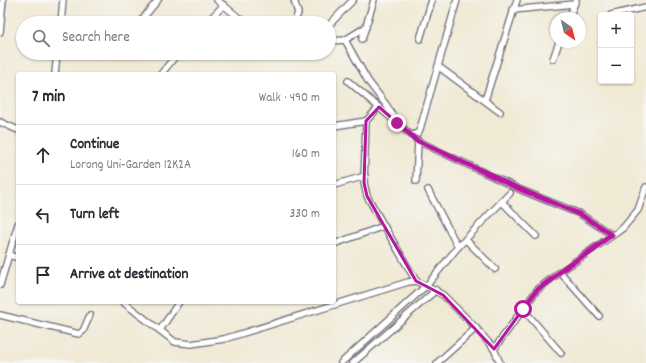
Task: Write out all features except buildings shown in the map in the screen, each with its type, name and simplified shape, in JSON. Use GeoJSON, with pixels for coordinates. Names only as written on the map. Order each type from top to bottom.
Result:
{"type":"FeatureCollection","features":[{"type":"Feature","properties":{"kind":"street"},"geometry":{"type":"LineString","coordinates":[[0,32],[3,0]]}},
{"type":"Feature","properties":{"kind":"street"},"geometry":{"type":"LineString","coordinates":[[61,16],[63,0]]}},
{"type":"Feature","properties":{"kind":"street"},"geometry":{"type":"LineString","coordinates":[[145,16],[158,0]]}},
{"type":"Feature","properties":{"kind":"street"},"geometry":{"type":"LineString","coordinates":[[217,0],[237,16]]}},
{"type":"Feature","properties":{"kind":"street"},"geometry":{"type":"LineString","coordinates":[[294,0],[298,13],[297,16]]}},
{"type":"Feature","properties":{"kind":"street"},"geometry":{"type":"LineString","coordinates":[[336,18],[353,0]]}},
{"type":"Feature","properties":{"kind":"street"},"geometry":{"type":"LineString","coordinates":[[362,39],[374,0]]}},
{"type":"Feature","properties":{"kind":"street"},"geometry":{"type":"LineString","coordinates":[[420,39],[432,0]]}},
{"type":"Feature","properties":{"kind":"street"},"geometry":{"type":"LineString","coordinates":[[412,135],[418,133],[439,67],[457,0]]}},
{"type":"Feature","properties":{"kind":"street"},"geometry":{"type":"LineString","coordinates":[[484,100],[517,0]]}},
{"type":"Feature","properties":{"kind":"street"},"geometry":{"type":"LineString","coordinates":[[514,10],[575,2],[571,12]]}},
{"type":"Feature","properties":{"kind":"street"},"geometry":{"type":"LineString","coordinates":[[213,16],[224,5]]}},
{"type":"Feature","properties":{"kind":"street"},"geometry":{"type":"LineString","coordinates":[[624,12],[646,7]]}},
{"type":"Feature","properties":{"kind":"street"},"geometry":{"type":"LineString","coordinates":[[336,41],[345,40],[366,27]]}},
{"type":"Feature","properties":{"kind":"street"},"geometry":{"type":"LineString","coordinates":[[345,40],[368,81],[387,106],[397,123]]}},
{"type":"Feature","properties":{"kind":"street"},"geometry":{"type":"LineString","coordinates":[[553,59],[557,48]]}},
{"type":"Feature","properties":{"kind":"street"},"geometry":{"type":"LineString","coordinates":[[55,72],[56,60]]}},
{"type":"Feature","properties":{"kind":"street"},"geometry":{"type":"LineString","coordinates":[[164,72],[173,60]]}},
{"type":"Feature","properties":{"kind":"street"},"geometry":{"type":"LineString","coordinates":[[439,67],[500,112]]}},
{"type":"Feature","properties":{"kind":"street"},"geometry":{"type":"LineString","coordinates":[[348,81],[418,141],[521,190],[580,214],[612,235]]}},
{"type":"Feature","properties":{"kind":"street"},"geometry":{"type":"LineString","coordinates":[[378,107],[366,121],[364,182],[367,196],[416,281]]}},
{"type":"Feature","properties":{"kind":"street"},"geometry":{"type":"LineString","coordinates":[[336,126],[366,121]]}},
{"type":"Feature","properties":{"kind":"street"},"geometry":{"type":"LineString","coordinates":[[0,122],[16,129]]}},
{"type":"Feature","properties":{"kind":"street"},"geometry":{"type":"LineString","coordinates":[[416,181],[418,141]]}},
{"type":"Feature","properties":{"kind":"street"},"geometry":{"type":"LineString","coordinates":[[336,185],[365,176]]}},
{"type":"Feature","properties":{"kind":"street"},"geometry":{"type":"LineString","coordinates":[[494,349],[537,290],[622,228],[638,210],[646,187]]}},
{"type":"Feature","properties":{"kind":"street"},"geometry":{"type":"LineString","coordinates":[[428,190],[458,247]]}},
{"type":"Feature","properties":{"kind":"street"},"geometry":{"type":"LineString","coordinates":[[341,363],[347,356],[427,286],[458,247],[510,193]]}},
{"type":"Feature","properties":{"kind":"street"},"geometry":{"type":"LineString","coordinates":[[502,202],[536,236]]}},
{"type":"Feature","properties":{"kind":"street"},"geometry":{"type":"LineString","coordinates":[[336,243],[384,226]]}},
{"type":"Feature","properties":{"kind":"street"},"geometry":{"type":"LineString","coordinates":[[0,285],[16,232]]}},
{"type":"Feature","properties":{"kind":"street"},"geometry":{"type":"LineString","coordinates":[[466,240],[495,269]]}},
{"type":"Feature","properties":{"kind":"street"},"geometry":{"type":"LineString","coordinates":[[10,255],[16,257]]}},
{"type":"Feature","properties":{"kind":"street"},"geometry":{"type":"LineString","coordinates":[[560,272],[599,316]]}},
{"type":"Feature","properties":{"kind":"street"},"geometry":{"type":"LineString","coordinates":[[125,304],[175,342],[201,343],[224,338],[408,282],[416,281],[436,290],[443,295],[476,328],[494,349],[500,363]]}},
{"type":"Feature","properties":{"kind":"street"},"geometry":{"type":"LineString","coordinates":[[347,356],[353,363],[436,290]]}},
{"type":"Feature","properties":{"kind":"street"},"geometry":{"type":"LineString","coordinates":[[160,330],[178,304]]}},
{"type":"Feature","properties":{"kind":"street"},"geometry":{"type":"LineString","coordinates":[[523,309],[561,353]]}},
{"type":"Feature","properties":{"kind":"street"},"geometry":{"type":"LineString","coordinates":[[0,314],[79,334],[84,331],[90,315]]}},
{"type":"Feature","properties":{"kind":"street"},"geometry":{"type":"LineString","coordinates":[[437,363],[476,328]]}},
{"type":"Feature","properties":{"kind":"highlighted area"},"geometry":{"type":"Polygon","coordinates":[[[379,107],[418,141],[580,214],[612,235],[537,290],[494,349],[443,295],[416,281],[367,196],[364,183],[366,121],[379,107]]]}},
{"type":"Feature","properties":{"kind":"route"},"geometry":{"type":"LineString","coordinates":[[397,123],[418,141],[521,190],[580,214],[612,235],[537,290],[523,309]]}}]}
